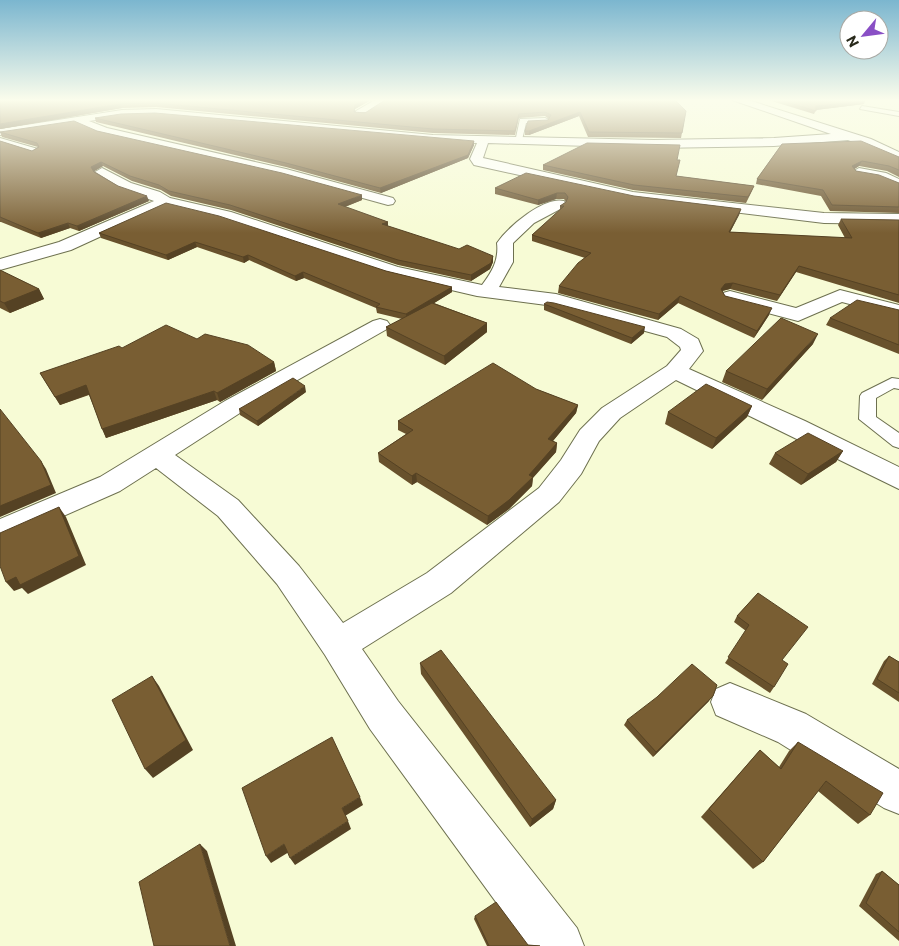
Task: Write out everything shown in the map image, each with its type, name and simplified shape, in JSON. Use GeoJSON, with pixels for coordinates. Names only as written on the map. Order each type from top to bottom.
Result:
{"type":"FeatureCollection","features":[{"type":"Feature","properties":{"kind":"street"},"geometry":{"type":"LineString","coordinates":[[160,144],[286,173],[388,201]]}},
{"type":"Feature","properties":{"kind":"street"},"geometry":{"type":"LineString","coordinates":[[482,144],[476,159],[479,162],[560,174],[633,196],[824,218],[899,219]]}},
{"type":"Feature","properties":{"kind":"street"},"geometry":{"type":"LineString","coordinates":[[584,156],[593,144]]}},
{"type":"Feature","properties":{"kind":"street"},"geometry":{"type":"LineString","coordinates":[[869,144],[899,156]]}},
{"type":"Feature","properties":{"kind":"street"},"geometry":{"type":"LineString","coordinates":[[102,172],[126,186],[155,195],[165,201],[226,214],[394,271],[488,290],[556,300],[674,333],[690,344],[692,351],[675,371],[611,413],[589,436],[571,467],[549,494],[439,582],[406,605],[338,644]]}},
{"type":"Feature","properties":{"kind":"street"},"geometry":{"type":"LineString","coordinates":[[859,172],[881,176],[899,184]]}},
{"type":"Feature","properties":{"kind":"street"},"geometry":{"type":"LineString","coordinates":[[0,265],[65,246],[165,201]]}},
{"type":"Feature","properties":{"kind":"street"},"geometry":{"type":"LineString","coordinates":[[488,290],[504,266],[507,252],[505,243],[511,234],[519,226],[559,204]]}},
{"type":"Feature","properties":{"kind":"street"},"geometry":{"type":"LineString","coordinates":[[730,297],[798,315],[840,296],[899,311]]}},
{"type":"Feature","properties":{"kind":"street"},"geometry":{"type":"LineString","coordinates":[[0,532],[110,484],[234,406],[380,325]]}},
{"type":"Feature","properties":{"kind":"street"},"geometry":{"type":"LineString","coordinates":[[675,371],[796,427],[899,480]]}},
{"type":"Feature","properties":{"kind":"street"},"geometry":{"type":"LineString","coordinates":[[156,454],[228,508],[288,575],[338,644],[384,716],[560,946]]}},
{"type":"Feature","properties":{"kind":"street"},"geometry":{"type":"LineString","coordinates":[[730,702],[792,728],[899,793]]}},
{"type":"Feature","properties":{"kind":"lane"},"geometry":{"type":"LineString","coordinates":[[14,144],[36,151]]}},
{"type":"Feature","properties":{"kind":"lane"},"geometry":{"type":"LineString","coordinates":[[899,384],[892,382],[868,396],[868,419],[899,442]]}},
{"type":"Feature","properties":{"kind":"building"},"geometry":{"type":"Polygon","coordinates":[[[0,144],[10,144],[32,151],[39,147],[38,144],[155,144],[282,173],[362,195],[338,204],[388,222],[382,224],[459,249],[467,245],[493,256],[491,263],[471,275],[398,260],[230,205],[169,191],[159,185],[130,176],[101,162],[91,167],[94,172],[118,186],[147,196],[77,226],[68,223],[38,233],[0,217],[0,144]]]}},
{"type":"Feature","properties":{"kind":"building"},"geometry":{"type":"Polygon","coordinates":[[[206,144],[473,144],[468,155],[380,188],[206,144]]]}},
{"type":"Feature","properties":{"kind":"building"},"geometry":{"type":"Polygon","coordinates":[[[585,144],[680,145],[677,160],[680,160],[676,176],[754,186],[748,197],[634,185],[543,165],[585,144]]]}},
{"type":"Feature","properties":{"kind":"building"},"geometry":{"type":"Polygon","coordinates":[[[782,144],[868,144],[899,157],[899,170],[889,166],[862,161],[852,166],[856,171],[879,175],[899,183],[899,207],[832,205],[823,190],[757,179],[782,144]]]}},
{"type":"Feature","properties":{"kind":"building"},"geometry":{"type":"Polygon","coordinates":[[[526,173],[634,196],[741,209],[729,232],[852,238],[841,219],[899,220],[899,295],[799,266],[780,295],[733,283],[725,284],[721,289],[725,296],[772,308],[757,331],[680,296],[659,314],[559,286],[578,263],[591,253],[532,235],[564,206],[560,206],[566,202],[568,197],[565,193],[557,193],[538,200],[495,188],[526,173]]]}},
{"type":"Feature","properties":{"kind":"building"},"geometry":{"type":"Polygon","coordinates":[[[166,203],[219,216],[386,271],[452,287],[406,314],[376,307],[380,304],[303,272],[295,276],[248,255],[243,257],[195,242],[166,255],[99,233],[166,203]]]}},
{"type":"Feature","properties":{"kind":"building"},"geometry":{"type":"Polygon","coordinates":[[[0,270],[39,289],[4,303],[0,301],[0,270]]]}},
{"type":"Feature","properties":{"kind":"building"},"geometry":{"type":"Polygon","coordinates":[[[857,300],[899,310],[899,345],[830,318],[857,300]]]}},
{"type":"Feature","properties":{"kind":"building"},"geometry":{"type":"Polygon","coordinates":[[[547,302],[645,327],[632,338],[544,304],[547,302]]]}},
{"type":"Feature","properties":{"kind":"building"},"geometry":{"type":"Polygon","coordinates":[[[432,303],[487,323],[444,356],[386,327],[432,303]]]}},
{"type":"Feature","properties":{"kind":"building"},"geometry":{"type":"Polygon","coordinates":[[[781,318],[818,334],[767,389],[726,371],[781,318]]]}},
{"type":"Feature","properties":{"kind":"building"},"geometry":{"type":"Polygon","coordinates":[[[166,325],[197,339],[205,334],[248,345],[274,362],[217,393],[214,391],[102,429],[86,385],[55,397],[40,373],[119,346],[122,348],[166,325]]]}},
{"type":"Feature","properties":{"kind":"building"},"geometry":{"type":"Polygon","coordinates":[[[493,363],[536,389],[578,405],[548,439],[557,443],[529,475],[533,477],[509,500],[488,516],[416,473],[412,476],[378,453],[413,430],[398,421],[493,363]]]}},
{"type":"Feature","properties":{"kind":"building"},"geometry":{"type":"Polygon","coordinates":[[[293,378],[305,386],[257,421],[239,409],[293,378]]]}},
{"type":"Feature","properties":{"kind":"building"},"geometry":{"type":"Polygon","coordinates":[[[706,384],[752,406],[716,438],[668,412],[706,384]]]}},
{"type":"Feature","properties":{"kind":"building"},"geometry":{"type":"Polygon","coordinates":[[[0,409],[41,461],[51,485],[0,506],[0,409]]]}},
{"type":"Feature","properties":{"kind":"building"},"geometry":{"type":"Polygon","coordinates":[[[808,433],[843,451],[808,474],[775,453],[808,433]]]}},
{"type":"Feature","properties":{"kind":"building"},"geometry":{"type":"Polygon","coordinates":[[[59,507],[79,556],[20,585],[16,577],[6,582],[0,566],[0,533],[59,507]]]}},
{"type":"Feature","properties":{"kind":"building"},"geometry":{"type":"Polygon","coordinates":[[[758,593],[808,627],[782,660],[788,664],[774,687],[728,657],[749,625],[737,616],[758,593]]]}},
{"type":"Feature","properties":{"kind":"building"},"geometry":{"type":"Polygon","coordinates":[[[441,650],[556,800],[532,819],[420,663],[441,650]]]}},
{"type":"Feature","properties":{"kind":"building"},"geometry":{"type":"Polygon","coordinates":[[[889,656],[899,662],[899,693],[877,679],[889,656]]]}},
{"type":"Feature","properties":{"kind":"building"},"geometry":{"type":"Polygon","coordinates":[[[692,664],[717,685],[713,696],[656,752],[627,720],[657,697],[692,664]]]}},
{"type":"Feature","properties":{"kind":"building"},"geometry":{"type":"Polygon","coordinates":[[[152,676],[186,740],[145,769],[112,700],[152,676]]]}},
{"type":"Feature","properties":{"kind":"building"},"geometry":{"type":"Polygon","coordinates":[[[332,737],[360,797],[342,808],[348,821],[290,858],[284,844],[266,856],[242,788],[332,737]]]}},
{"type":"Feature","properties":{"kind":"building"},"geometry":{"type":"Polygon","coordinates":[[[798,742],[883,793],[870,815],[826,781],[763,862],[709,809],[760,750],[781,769],[798,742]]]}},
{"type":"Feature","properties":{"kind":"building"},"geometry":{"type":"Polygon","coordinates":[[[200,844],[230,946],[154,946],[139,882],[200,844]]]}},
{"type":"Feature","properties":{"kind":"building"},"geometry":{"type":"Polygon","coordinates":[[[882,871],[899,885],[899,932],[866,903],[882,871]]]}},
{"type":"Feature","properties":{"kind":"building"},"geometry":{"type":"Polygon","coordinates":[[[496,902],[528,945],[540,946],[489,946],[475,916],[496,902]]]}}]}
